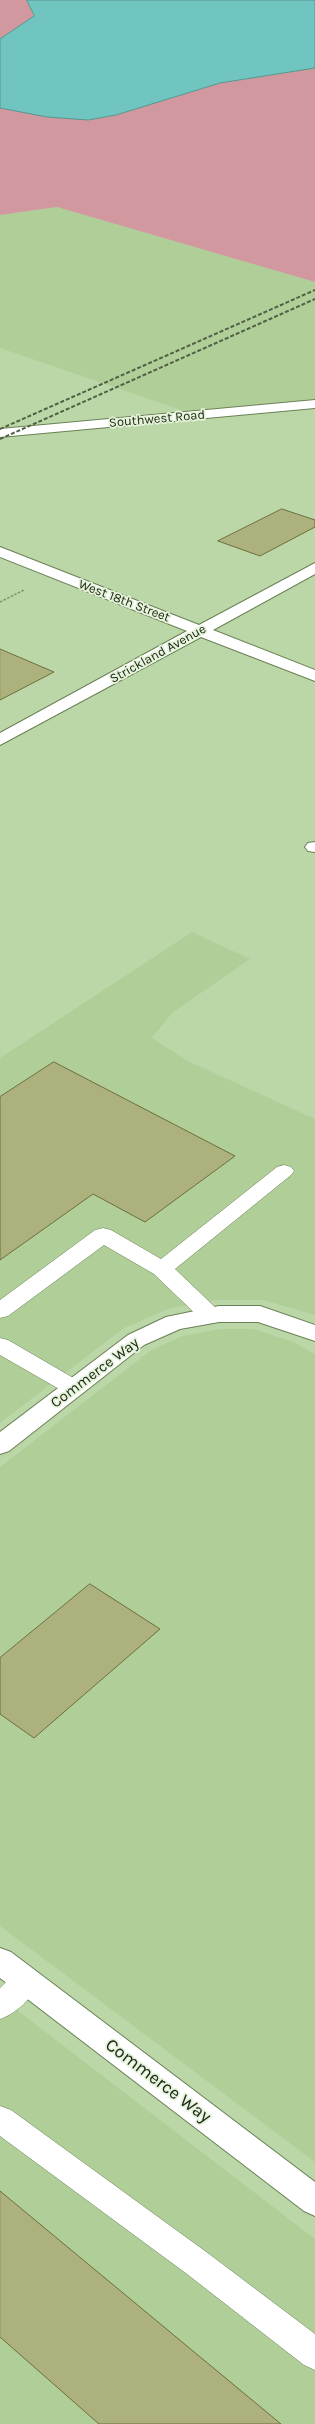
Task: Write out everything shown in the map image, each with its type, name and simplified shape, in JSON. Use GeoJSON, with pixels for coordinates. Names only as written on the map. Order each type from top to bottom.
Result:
{"type":"FeatureCollection","features":[{"type":"Feature","properties":{"kind":"street","name":"Southwest Road"},"geometry":{"type":"LineString","coordinates":[[0,433],[315,404]]}},
{"type":"Feature","properties":{"kind":"street","name":"West 18th Street"},"geometry":{"type":"LineString","coordinates":[[0,552],[315,676]]}},
{"type":"Feature","properties":{"kind":"street","name":"Strickland Avenue"},"geometry":{"type":"LineString","coordinates":[[0,740],[315,568]]}},
{"type":"Feature","properties":{"kind":"street","name":"Commerce Way"},"geometry":{"type":"LineString","coordinates":[[0,1445],[136,1340],[174,1322],[211,1316],[260,1314],[315,1333]]}},
{"type":"Feature","properties":{"kind":"street","name":"Commerce Way"},"geometry":{"type":"LineString","coordinates":[[0,1961],[315,2201]]}},
{"type":"Feature","properties":{"kind":"lane"},"geometry":{"type":"LineString","coordinates":[[162,1269],[284,1171]]}},
{"type":"Feature","properties":{"kind":"lane"},"geometry":{"type":"LineString","coordinates":[[0,1311],[103,1235],[162,1269],[211,1316]]}},
{"type":"Feature","properties":{"kind":"lane"},"geometry":{"type":"LineString","coordinates":[[0,1345],[74,1388]]}},
{"type":"Feature","properties":{"kind":"lane"},"geometry":{"type":"LineString","coordinates":[[0,2007],[26,1981]]}},
{"type":"Feature","properties":{"kind":"lane"},"geometry":{"type":"LineString","coordinates":[[0,2118],[81,2180],[246,2298],[315,2354]]}},
{"type":"Feature","properties":{"kind":"shaded area"},"geometry":{"type":"Polygon","coordinates":[[[0,0],[27,0],[34,16],[0,39],[0,0]]]}},
{"type":"Feature","properties":{"kind":"shaded area"},"geometry":{"type":"Polygon","coordinates":[[[315,68],[315,282],[57,207],[0,215],[0,108],[47,117],[88,120],[116,115],[220,83],[315,68]]]}},
{"type":"Feature","properties":{"kind":"shaded area"},"geometry":{"type":"Polygon","coordinates":[[[57,207],[315,282],[315,399],[184,411],[0,348],[0,215],[57,207]]]}},
{"type":"Feature","properties":{"kind":"shaded area"},"geometry":{"type":"Polygon","coordinates":[[[192,932],[250,959],[172,1013],[152,1038],[188,1061],[315,1119],[315,1315],[263,1300],[216,1300],[171,1308],[124,1328],[0,1423],[0,1058],[192,932]]]}},
{"type":"Feature","properties":{"kind":"shaded area"},"geometry":{"type":"Polygon","coordinates":[[[220,1329],[254,1329],[293,1342],[315,1354],[315,2162],[0,1926],[0,1467],[150,1351],[182,1336],[220,1329]]]}},
{"type":"Feature","properties":{"kind":"shaded area"},"geometry":{"type":"Polygon","coordinates":[[[0,1997],[315,2239],[315,2424],[0,2424],[0,1997]]]}},
{"type":"Feature","properties":{"kind":"water"},"geometry":{"type":"Polygon","coordinates":[[[27,0],[315,0],[315,68],[220,83],[116,115],[88,120],[47,117],[0,108],[0,39],[34,16],[27,0]]]}},
{"type":"Feature","properties":{"kind":"building"},"geometry":{"type":"Polygon","coordinates":[[[282,509],[315,520],[315,527],[260,556],[218,541],[282,509]]]}},
{"type":"Feature","properties":{"kind":"building"},"geometry":{"type":"Polygon","coordinates":[[[0,649],[54,672],[0,700],[0,649]]]}},
{"type":"Feature","properties":{"kind":"building"},"geometry":{"type":"Polygon","coordinates":[[[54,1062],[235,1156],[145,1222],[93,1194],[0,1260],[0,1097],[54,1062]]]}},
{"type":"Feature","properties":{"kind":"building"},"geometry":{"type":"Polygon","coordinates":[[[90,1584],[160,1629],[34,1738],[0,1714],[0,1658],[90,1584]]]}},
{"type":"Feature","properties":{"kind":"building"},"geometry":{"type":"Polygon","coordinates":[[[0,2191],[281,2424],[99,2424],[0,2337],[0,2191]]]}},
{"type":"Feature","properties":{"kind":"railway"},"geometry":{"type":"LineString","coordinates":[[0,429],[315,290]]}},
{"type":"Feature","properties":{"kind":"railway"},"geometry":{"type":"LineString","coordinates":[[0,439],[315,299]]}}]}
